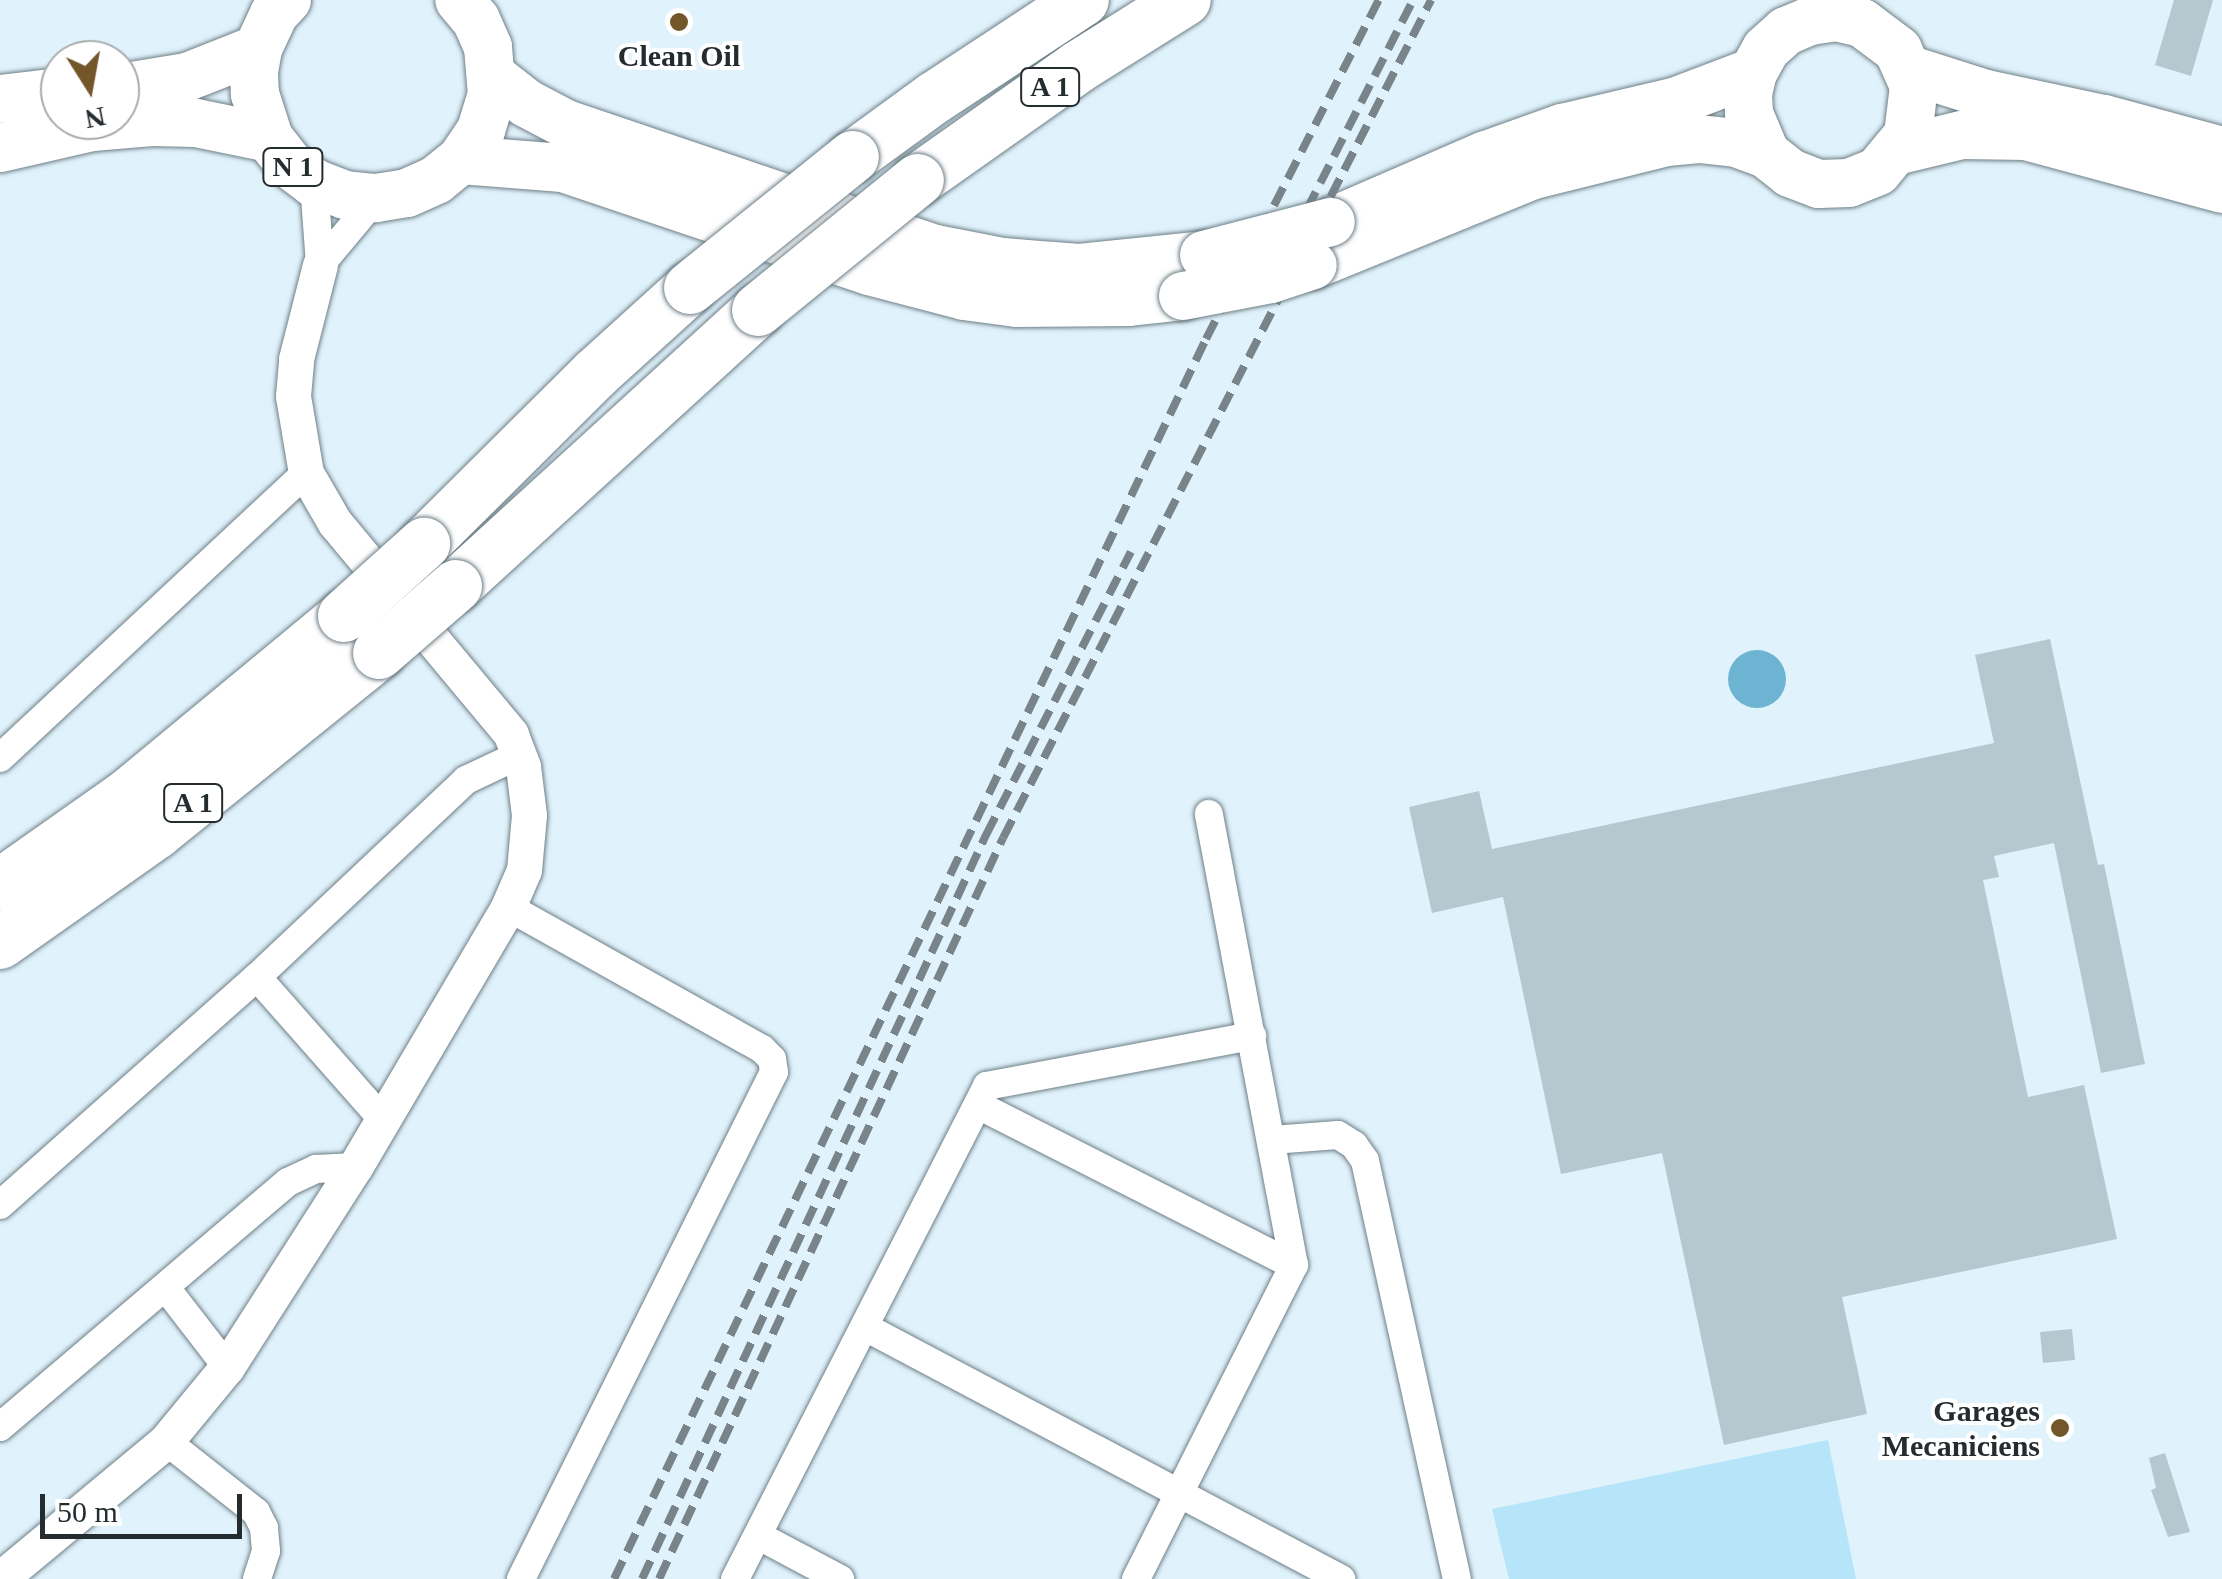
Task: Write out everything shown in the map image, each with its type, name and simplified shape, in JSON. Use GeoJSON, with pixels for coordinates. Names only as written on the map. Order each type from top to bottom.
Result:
{"type":"FeatureCollection","features":[{"type":"Feature","properties":{"kind":"highway","name":"N 1"},"geometry":{"type":"LineString","coordinates":[[287,0],[274,14],[258,48],[255,94],[270,138],[289,164],[314,184],[344,195],[376,198],[408,194],[436,180],[461,160],[488,113],[492,76],[488,47],[476,20],[459,0]]}},
{"type":"Feature","properties":{"kind":"highway","name":"A 1"},"geometry":{"type":"LineString","coordinates":[[0,943],[156,833],[361,635],[424,544],[690,288],[934,98],[1083,0]]}},
{"type":"Feature","properties":{"kind":"highway","name":"A 1"},"geometry":{"type":"LineString","coordinates":[[0,885],[361,635],[456,586],[758,310],[918,180],[1078,67],[1185,0]]}},
{"type":"Feature","properties":{"kind":"highway"},"geometry":{"type":"LineString","coordinates":[[1766,154],[1749,114],[1753,72],[1766,49],[1786,31],[1810,21],[1836,18],[1882,34],[1910,70],[1916,102],[1900,150]]}},
{"type":"Feature","properties":{"kind":"highway"},"geometry":{"type":"LineString","coordinates":[[140,84],[187,76],[258,48]]}},
{"type":"Feature","properties":{"kind":"highway"},"geometry":{"type":"LineString","coordinates":[[1910,70],[1986,94],[2134,126],[2222,151]]}},
{"type":"Feature","properties":{"kind":"highway"},"geometry":{"type":"LineString","coordinates":[[461,160],[562,168],[869,271],[964,296],[1036,302],[1129,302],[1501,149],[1562,128],[1676,101],[1753,72]]}},
{"type":"Feature","properties":{"kind":"highway"},"geometry":{"type":"LineString","coordinates":[[492,76],[526,103],[566,124],[936,249],[1004,262],[1079,268],[1271,280],[1481,194],[1622,151],[1700,138],[1736,143],[1766,154],[1790,173],[1819,184],[1850,182],[1878,170],[1900,150],[1962,135],[2026,136],[2222,189]]}},
{"type":"Feature","properties":{"kind":"highway"},"geometry":{"type":"LineString","coordinates":[[0,100],[40,95]]}},
{"type":"Feature","properties":{"kind":"highway","name":"N 1"},"geometry":{"type":"LineString","coordinates":[[0,148],[92,127],[152,122],[196,123],[270,138]]}},
{"type":"Feature","properties":{"kind":"street"},"geometry":{"type":"LineString","coordinates":[[0,1579],[166,1442],[227,1367],[356,1167],[508,906],[529,844],[529,815],[519,754],[511,734],[335,523],[306,473],[293,396],[296,359],[320,265],[314,184]]}},
{"type":"Feature","properties":{"kind":"street"},"geometry":{"type":"LineString","coordinates":[[320,265],[376,198]]}},
{"type":"Feature","properties":{"kind":"street"},"geometry":{"type":"LineString","coordinates":[[0,758],[306,473]]}},
{"type":"Feature","properties":{"kind":"street"},"geometry":{"type":"LineString","coordinates":[[0,1205],[257,977],[466,780],[519,754]]}},
{"type":"Feature","properties":{"kind":"street"},"geometry":{"type":"LineString","coordinates":[[1136,1579],[1294,1265],[1209,814]]}},
{"type":"Feature","properties":{"kind":"street"},"geometry":{"type":"LineString","coordinates":[[508,906],[762,1050],[772,1059],[774,1072],[521,1579]]}},
{"type":"Feature","properties":{"kind":"street"},"geometry":{"type":"LineString","coordinates":[[257,977],[383,1120]]}},
{"type":"Feature","properties":{"kind":"street"},"geometry":{"type":"LineString","coordinates":[[735,1579],[987,1086],[1252,1036]]}},
{"type":"Feature","properties":{"kind":"street"},"geometry":{"type":"LineString","coordinates":[[978,1104],[1294,1265]]}},
{"type":"Feature","properties":{"kind":"street"},"geometry":{"type":"LineString","coordinates":[[1272,1140],[1338,1135],[1354,1145],[1365,1161],[1457,1579]]}},
{"type":"Feature","properties":{"kind":"street"},"geometry":{"type":"LineString","coordinates":[[0,1427],[288,1182],[316,1169],[356,1167]]}},
{"type":"Feature","properties":{"kind":"street"},"geometry":{"type":"LineString","coordinates":[[166,1288],[227,1367]]}},
{"type":"Feature","properties":{"kind":"street"},"geometry":{"type":"LineString","coordinates":[[865,1327],[1341,1579]]}},
{"type":"Feature","properties":{"kind":"street"},"geometry":{"type":"LineString","coordinates":[[166,1442],[256,1512],[264,1528],[266,1551],[258,1579]]}},
{"type":"Feature","properties":{"kind":"street"},"geometry":{"type":"LineString","coordinates":[[759,1536],[840,1579]]}},
{"type":"Feature","properties":{"kind":"shaded area"},"geometry":{"type":"Polygon","coordinates":[[[1757,650],[1777,659],[1786,679],[1777,699],[1757,708],[1737,699],[1728,679],[1737,659],[1757,650]]]}},
{"type":"Feature","properties":{"kind":"shaded area"},"geometry":{"type":"Polygon","coordinates":[[[1828,1440],[1856,1579],[1509,1579],[1492,1509],[1828,1440]]]}},
{"type":"Feature","properties":{"kind":"building"},"geometry":{"type":"Polygon","coordinates":[[[2174,0],[2213,0],[2191,76],[2155,65],[2174,0]]]}},
{"type":"Feature","properties":{"kind":"building"},"geometry":{"type":"Polygon","coordinates":[[[2050,639],[2098,865],[2104,864],[2145,1064],[2101,1073],[2054,843],[1994,856],[1999,877],[1983,880],[2028,1097],[2084,1085],[2117,1239],[1842,1297],[1867,1414],[1724,1445],[1662,1153],[1561,1174],[1503,897],[1432,913],[1409,807],[1479,791],[1492,849],[1994,743],[1975,655],[2050,639]]]}},
{"type":"Feature","properties":{"kind":"building"},"geometry":{"type":"Polygon","coordinates":[[[2072,1329],[2075,1360],[2043,1363],[2040,1332],[2072,1329]]]}},
{"type":"Feature","properties":{"kind":"building"},"geometry":{"type":"Polygon","coordinates":[[[2165,1453],[2190,1532],[2168,1537],[2151,1490],[2156,1488],[2149,1458],[2165,1453]]]}},
{"type":"Feature","properties":{"kind":"railway"},"geometry":{"type":"LineString","coordinates":[[614,1579],[1206,339],[1379,0]]}},
{"type":"Feature","properties":{"kind":"railway"},"geometry":{"type":"LineString","coordinates":[[1266,290],[1413,0]]}},
{"type":"Feature","properties":{"kind":"railway"},"geometry":{"type":"LineString","coordinates":[[659,1579],[1003,838],[1431,0]]}},
{"type":"Feature","properties":{"kind":"railway"},"geometry":{"type":"LineString","coordinates":[[642,1579],[986,835],[1131,552]]}},
{"type":"Feature","properties":{"kind":"place","name":"Clean Oil"},"geometry":{"type":"Point","coordinates":[679,22]}},
{"type":"Feature","properties":{"kind":"place","name":"Garages Mecaniciens"},"geometry":{"type":"Point","coordinates":[2060,1428]}}]}
